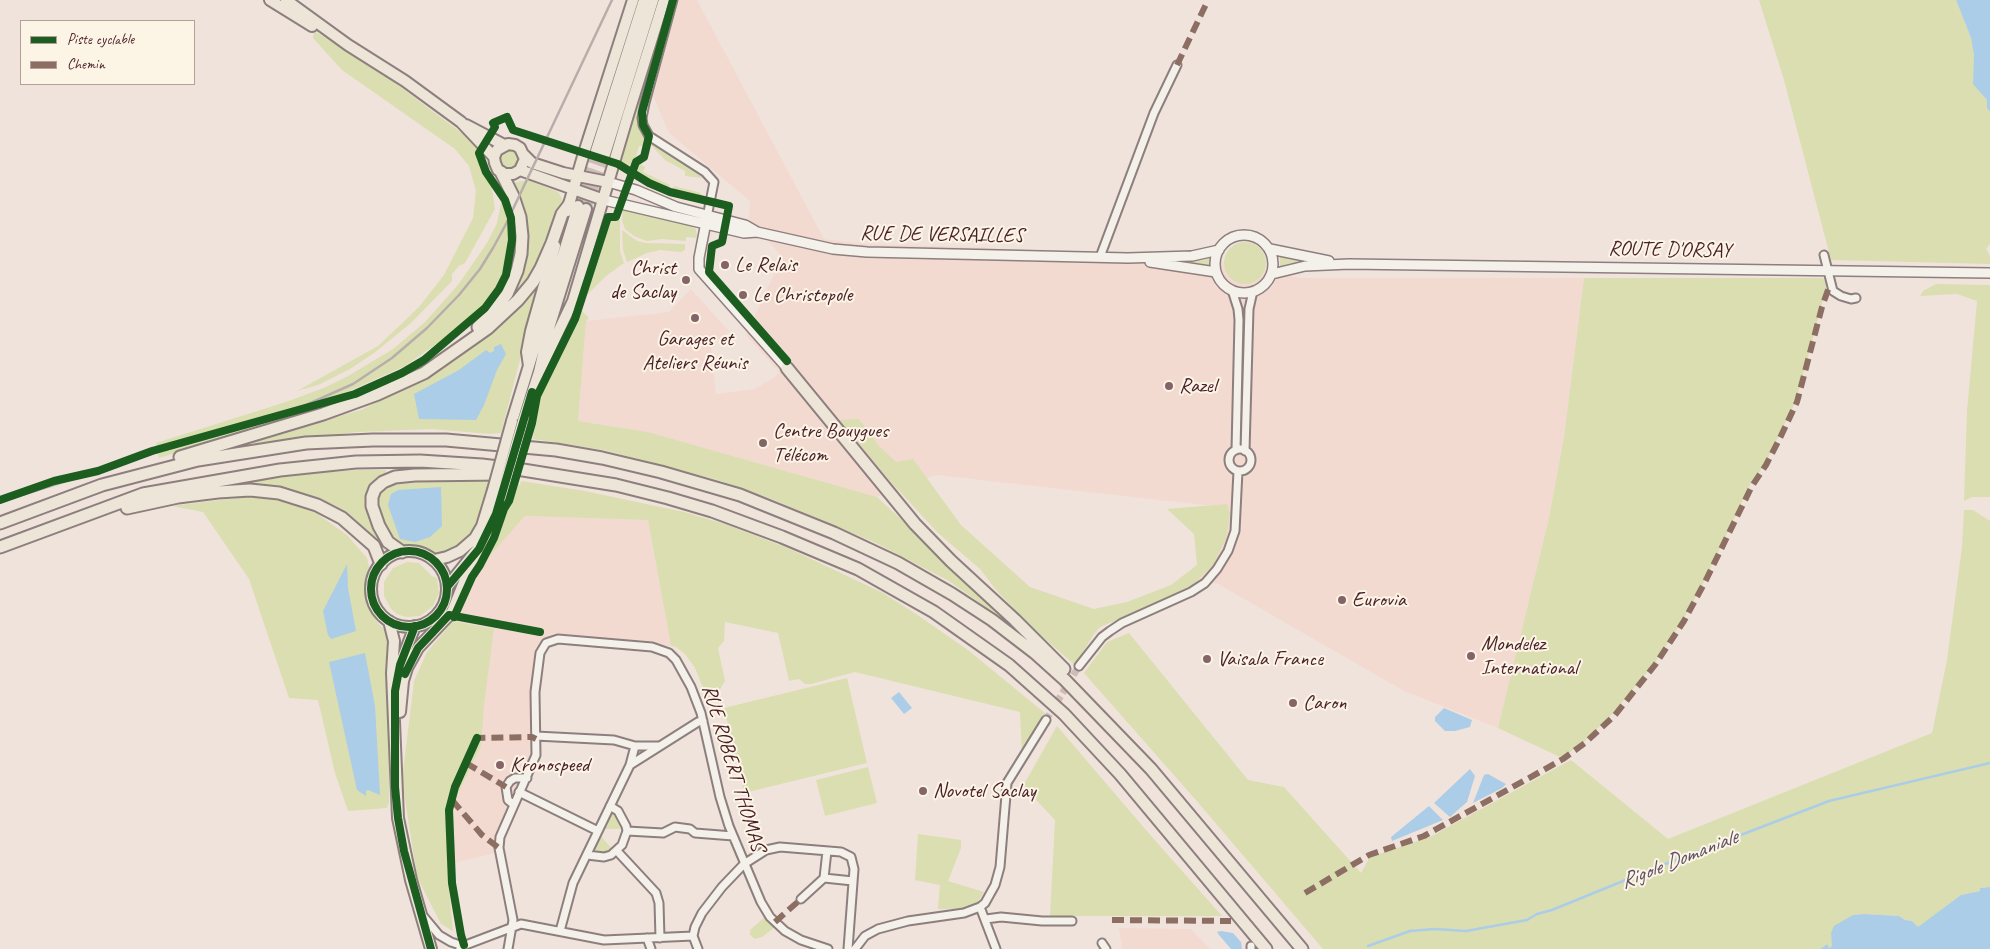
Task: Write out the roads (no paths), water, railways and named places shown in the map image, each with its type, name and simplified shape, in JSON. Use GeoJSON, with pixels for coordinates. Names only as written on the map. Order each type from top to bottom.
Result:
{"type":"FeatureCollection","features":[{"type":"Feature","properties":{"kind":"highway"},"geometry":{"type":"LineString","coordinates":[[411,378],[421,368],[485,321],[497,308],[511,287],[519,263],[522,244],[521,226],[517,206],[501,172]]}},
{"type":"Feature","properties":{"kind":"highway"},"geometry":{"type":"LineString","coordinates":[[160,469],[169,461],[295,424],[364,400],[424,373],[474,339],[500,318],[518,300],[540,268],[562,214],[578,207]]}},
{"type":"Feature","properties":{"kind":"highway"},"geometry":{"type":"LineString","coordinates":[[785,366],[915,524],[951,562],[1015,620],[1066,672],[1073,688]]}},
{"type":"Feature","properties":{"kind":"highway"},"geometry":{"type":"LineString","coordinates":[[0,523],[102,485],[160,469],[230,454],[306,443],[415,439],[480,442],[548,449],[602,458],[661,472],[740,495],[788,513],[898,563],[992,620],[1035,653],[1073,688],[1157,775],[1302,949]]}},
{"type":"Feature","properties":{"kind":"highway"},"geometry":{"type":"LineString","coordinates":[[0,547],[144,494],[227,478],[310,466],[356,462],[420,461],[482,465],[616,484],[668,498],[737,520],[858,569],[934,612],[1009,665],[1064,714],[1138,795],[1266,949]]}},
{"type":"Feature","properties":{"kind":"highway"},"geometry":{"type":"LineString","coordinates":[[402,552],[388,542],[379,526],[372,506],[372,496],[375,489],[383,482],[415,475],[443,473],[520,474],[523,470]]}},
{"type":"Feature","properties":{"kind":"highway"},"geometry":{"type":"LineString","coordinates":[[89,514],[98,516],[139,504],[218,492],[250,490],[279,493],[317,505],[342,518],[374,546],[381,564]]}},
{"type":"Feature","properties":{"kind":"main road"},"geometry":{"type":"LineString","coordinates":[[270,0],[325,34],[348,45]]}},
{"type":"Feature","properties":{"kind":"main road"},"geometry":{"type":"LineString","coordinates":[[286,0],[461,122],[504,145]]}},
{"type":"Feature","properties":{"kind":"main road"},"geometry":{"type":"LineString","coordinates":[[539,372],[578,207],[574,190],[577,175],[634,0]]}},
{"type":"Feature","properties":{"kind":"main road"},"geometry":{"type":"LineString","coordinates":[[644,0],[600,153],[653,0]]}},
{"type":"Feature","properties":{"kind":"main road"},"geometry":{"type":"LineString","coordinates":[[518,421],[573,301],[664,0]]}},
{"type":"Feature","properties":{"kind":"main road"},"geometry":{"type":"LineString","coordinates":[[461,122],[494,157],[496,167],[501,172],[509,175],[520,170],[524,163],[524,156]]}},
{"type":"Feature","properties":{"kind":"main road"},"geometry":{"type":"LineString","coordinates":[[494,157],[497,150],[504,145],[511,144],[518,146],[524,156],[532,163],[563,173],[608,182]]}},
{"type":"Feature","properties":{"kind":"main road"},"geometry":{"type":"LineString","coordinates":[[520,170],[604,200]]}},
{"type":"Feature","properties":{"kind":"main road","name":"RUE DE VERSAILLES"},"geometry":{"type":"LineString","coordinates":[[608,182],[631,188],[706,220],[744,232],[757,232],[825,248],[867,252],[1128,258],[1192,256],[1218,250]]}},
{"type":"Feature","properties":{"kind":"main road","name":"RUE DE VERSAILLES"},"geometry":{"type":"LineString","coordinates":[[604,200],[706,220]]}},
{"type":"Feature","properties":{"kind":"main road"},"geometry":{"type":"LineString","coordinates":[[434,560],[463,549],[475,538],[498,491],[518,421],[529,366],[527,352],[537,307],[578,207]]}},
{"type":"Feature","properties":{"kind":"main road"},"geometry":{"type":"LineString","coordinates":[[706,220],[699,258],[699,269],[785,366]]}},
{"type":"Feature","properties":{"kind":"main road"},"geometry":{"type":"LineString","coordinates":[[1244,234],[1259,238],[1270,249],[1273,257],[1272,274],[1264,285],[1253,291],[1239,292],[1232,290],[1220,280],[1216,272],[1216,257],[1218,250],[1229,239],[1244,234]]}},
{"type":"Feature","properties":{"kind":"main road","name":"ROUTE D'ORSAY"},"geometry":{"type":"LineString","coordinates":[[1270,249],[1349,264]]}},
{"type":"Feature","properties":{"kind":"main road","name":"RUE DE VERSAILLES"},"geometry":{"type":"LineString","coordinates":[[1128,258],[1216,272]]}},
{"type":"Feature","properties":{"kind":"main road","name":"ROUTE D'ORSAY"},"geometry":{"type":"LineString","coordinates":[[1272,274],[1305,266],[1349,264],[1990,273]]}},
{"type":"Feature","properties":{"kind":"main road"},"geometry":{"type":"LineString","coordinates":[[394,750],[400,728],[400,700],[407,668],[418,648],[452,612],[466,577],[476,565],[484,550],[496,514],[498,491]]}},
{"type":"Feature","properties":{"kind":"main road"},"geometry":{"type":"LineString","coordinates":[[447,587],[479,549],[496,514]]}},
{"type":"Feature","properties":{"kind":"main road"},"geometry":{"type":"LineString","coordinates":[[402,552],[419,552],[434,560],[445,577],[447,587],[444,605],[439,612],[424,624],[415,626],[397,625],[389,621],[380,612],[372,594],[374,575],[381,564],[394,554],[402,552]]}},
{"type":"Feature","properties":{"kind":"main road"},"geometry":{"type":"LineString","coordinates":[[389,621],[394,641],[394,750],[398,818],[411,880],[431,949]]}},
{"type":"Feature","properties":{"kind":"main road"},"geometry":{"type":"LineString","coordinates":[[394,707],[400,665],[415,626]]}},
{"type":"Feature","properties":{"kind":"street"},"geometry":{"type":"LineString","coordinates":[[673,0],[645,103],[642,118],[643,125],[649,136],[705,172],[714,182],[706,220]]}},
{"type":"Feature","properties":{"kind":"street"},"geometry":{"type":"LineString","coordinates":[[1100,257],[1154,113],[1177,65]]}},
{"type":"Feature","properties":{"kind":"street"},"geometry":{"type":"LineString","coordinates":[[1824,255],[1833,291],[1841,296],[1851,299],[1856,298]]}},
{"type":"Feature","properties":{"kind":"street"},"geometry":{"type":"LineString","coordinates":[[1232,290],[1238,309],[1239,320],[1236,450],[1230,456],[1229,461],[1233,469],[1238,471],[1245,470],[1250,464],[1251,458],[1245,451],[1249,309],[1253,291]]}},
{"type":"Feature","properties":{"kind":"street"},"geometry":{"type":"LineString","coordinates":[[1236,450],[1245,451]]}},
{"type":"Feature","properties":{"kind":"street"},"geometry":{"type":"LineString","coordinates":[[1079,666],[1102,636],[1122,623],[1191,592],[1205,583],[1217,569],[1228,551],[1235,531],[1238,471]]}},
{"type":"Feature","properties":{"kind":"street","name":"RUE ROBERT THOMAS"},"geometry":{"type":"LineString","coordinates":[[536,736],[535,692],[539,662],[542,648],[550,640],[587,640],[652,647],[669,654],[682,669],[691,687],[703,721],[720,797],[744,864],[766,912],[779,926],[801,940],[824,948]]}},
{"type":"Feature","properties":{"kind":"street"},"geometry":{"type":"LineString","coordinates":[[855,949],[865,936],[884,926],[964,913],[980,907],[990,894],[1000,867],[1007,783],[1046,720]]}},
{"type":"Feature","properties":{"kind":"street"},"geometry":{"type":"LineString","coordinates":[[630,765],[658,746],[698,722],[703,721]]}},
{"type":"Feature","properties":{"kind":"street"},"geometry":{"type":"LineString","coordinates":[[508,949],[513,920],[498,848],[502,830],[536,755],[536,736],[614,740],[635,746],[658,746]]}},
{"type":"Feature","properties":{"kind":"street"},"geometry":{"type":"LineString","coordinates":[[560,931],[570,890],[630,765],[635,746]]}},
{"type":"Feature","properties":{"kind":"street"},"geometry":{"type":"LineString","coordinates":[[514,805],[508,800],[506,787],[515,778],[527,778]]}},
{"type":"Feature","properties":{"kind":"street"},"geometry":{"type":"LineString","coordinates":[[520,792],[598,831]]}},
{"type":"Feature","properties":{"kind":"street"},"geometry":{"type":"LineString","coordinates":[[587,855],[604,857],[617,851],[622,846],[627,831],[623,818],[618,811],[610,806]]}},
{"type":"Feature","properties":{"kind":"street"},"geometry":{"type":"LineString","coordinates":[[627,831],[663,833],[675,827],[690,829],[695,833],[733,836]]}},
{"type":"Feature","properties":{"kind":"street"},"geometry":{"type":"LineString","coordinates":[[698,949],[692,936],[702,913],[744,864],[774,847],[845,853],[851,857],[854,864],[848,949]]}},
{"type":"Feature","properties":{"kind":"street"},"geometry":{"type":"LineString","coordinates":[[617,851],[656,893],[659,903],[660,938]]}},
{"type":"Feature","properties":{"kind":"street"},"geometry":{"type":"LineString","coordinates":[[801,899],[824,878],[827,851]]}},
{"type":"Feature","properties":{"kind":"street"},"geometry":{"type":"LineString","coordinates":[[824,878],[853,881]]}},
{"type":"Feature","properties":{"kind":"street"},"geometry":{"type":"LineString","coordinates":[[980,907],[986,918],[996,949]]}},
{"type":"Feature","properties":{"kind":"street"},"geometry":{"type":"LineString","coordinates":[[421,912],[439,935],[461,947],[512,926],[527,924],[604,940],[692,936]]}},
{"type":"Feature","properties":{"kind":"street"},"geometry":{"type":"LineString","coordinates":[[986,918],[1001,917],[1042,921],[1072,921]]}},
{"type":"Feature","properties":{"kind":"street"},"geometry":{"type":"LineString","coordinates":[[647,938],[651,949]]}},
{"type":"Feature","properties":{"kind":"water"},"geometry":{"type":"Polygon","coordinates":[[[1956,0],[1990,0],[1990,112],[1987,108],[1987,100],[1973,84],[1974,56],[1971,38],[1956,0]]]}},
{"type":"Feature","properties":{"kind":"water"},"geometry":{"type":"Polygon","coordinates":[[[501,344],[506,354],[497,370],[484,405],[476,420],[419,419],[414,394],[459,370],[486,350],[490,353],[494,351],[494,347],[501,344]]]}},
{"type":"Feature","properties":{"kind":"water"},"geometry":{"type":"Polygon","coordinates":[[[441,487],[442,526],[430,537],[415,542],[400,539],[388,505],[391,494],[398,490],[441,487]]]}},
{"type":"Feature","properties":{"kind":"water"},"geometry":{"type":"Polygon","coordinates":[[[347,564],[348,588],[356,631],[331,639],[328,635],[323,611],[347,564]]]}},
{"type":"Feature","properties":{"kind":"water"},"geometry":{"type":"Polygon","coordinates":[[[365,653],[375,706],[380,795],[368,790],[366,791],[366,796],[357,790],[329,662],[365,653]]]}},
{"type":"Feature","properties":{"kind":"water"},"geometry":{"type":"Polygon","coordinates":[[[899,692],[912,708],[904,714],[891,698],[899,692]]]}},
{"type":"Feature","properties":{"kind":"water"},"geometry":{"type":"Polygon","coordinates":[[[1444,708],[1472,720],[1470,727],[1455,731],[1445,731],[1435,721],[1435,717],[1444,708]]]}},
{"type":"Feature","properties":{"kind":"water"},"geometry":{"type":"Polygon","coordinates":[[[1470,769],[1475,776],[1467,802],[1450,817],[1434,803],[1470,769]]]}},
{"type":"Feature","properties":{"kind":"water"},"geometry":{"type":"Polygon","coordinates":[[[1488,774],[1506,784],[1473,803],[1484,775],[1488,774]]]}},
{"type":"Feature","properties":{"kind":"water"},"geometry":{"type":"Polygon","coordinates":[[[1429,806],[1443,820],[1392,841],[1391,837],[1429,806]]]}},
{"type":"Feature","properties":{"kind":"water"},"geometry":{"type":"Polygon","coordinates":[[[1990,887],[1990,949],[1820,949],[1827,944],[1829,948],[1832,946],[1831,933],[1834,926],[1853,915],[1899,916],[1905,920],[1912,921],[1918,927],[1961,895],[1980,891],[1980,888],[1990,887]]]}},
{"type":"Feature","properties":{"kind":"water"},"geometry":{"type":"Polygon","coordinates":[[[1217,932],[1233,933],[1241,942],[1242,949],[1231,949],[1217,932]]]}},
{"type":"Feature","properties":{"kind":"waterway","name":"Rigole Domaniale"},"geometry":{"type":"LineString","coordinates":[[1368,946],[1410,931],[1435,929],[1466,931],[1527,920],[1537,914],[1552,910],[1829,801],[1990,763]]}},
{"type":"Feature","properties":{"kind":"tunnel"},"geometry":{"type":"LineString","coordinates":[[578,206],[596,151]]}},
{"type":"Feature","properties":{"kind":"tunnel"},"geometry":{"type":"LineString","coordinates":[[586,209],[605,154]]}},
{"type":"Feature","properties":{"kind":"tunnel"},"geometry":{"type":"LineString","coordinates":[[1046,720],[1079,666]]}},
{"type":"Feature","properties":{"kind":"railway"},"geometry":{"type":"LineString","coordinates":[[0,502],[306,405],[353,384],[392,358],[427,328],[459,295],[480,269],[493,248],[612,0]]}},
{"type":"Feature","properties":{"kind":"place","name":"Le Relais"},"geometry":{"type":"Point","coordinates":[725,265]}},
{"type":"Feature","properties":{"kind":"place","name":"Christ de Saclay"},"geometry":{"type":"Point","coordinates":[686,280]}},
{"type":"Feature","properties":{"kind":"place","name":"Le Christopole"},"geometry":{"type":"Point","coordinates":[743,295]}},
{"type":"Feature","properties":{"kind":"place","name":"Garages et Ateliers Réunis"},"geometry":{"type":"Point","coordinates":[695,318]}},
{"type":"Feature","properties":{"kind":"place","name":"Razel"},"geometry":{"type":"Point","coordinates":[1169,386]}},
{"type":"Feature","properties":{"kind":"place","name":"Centre Bouygues Télécom"},"geometry":{"type":"Point","coordinates":[763,443]}},
{"type":"Feature","properties":{"kind":"place","name":"Eurovia"},"geometry":{"type":"Point","coordinates":[1342,600]}},
{"type":"Feature","properties":{"kind":"place","name":"Mondelez International"},"geometry":{"type":"Point","coordinates":[1471,656]}},
{"type":"Feature","properties":{"kind":"place","name":"Vaisala France"},"geometry":{"type":"Point","coordinates":[1207,659]}},
{"type":"Feature","properties":{"kind":"place","name":"Caron"},"geometry":{"type":"Point","coordinates":[1293,703]}},
{"type":"Feature","properties":{"kind":"place","name":"Kronospeed"},"geometry":{"type":"Point","coordinates":[500,765]}},
{"type":"Feature","properties":{"kind":"place","name":"Novotel Saclay"},"geometry":{"type":"Point","coordinates":[923,791]}}]}
